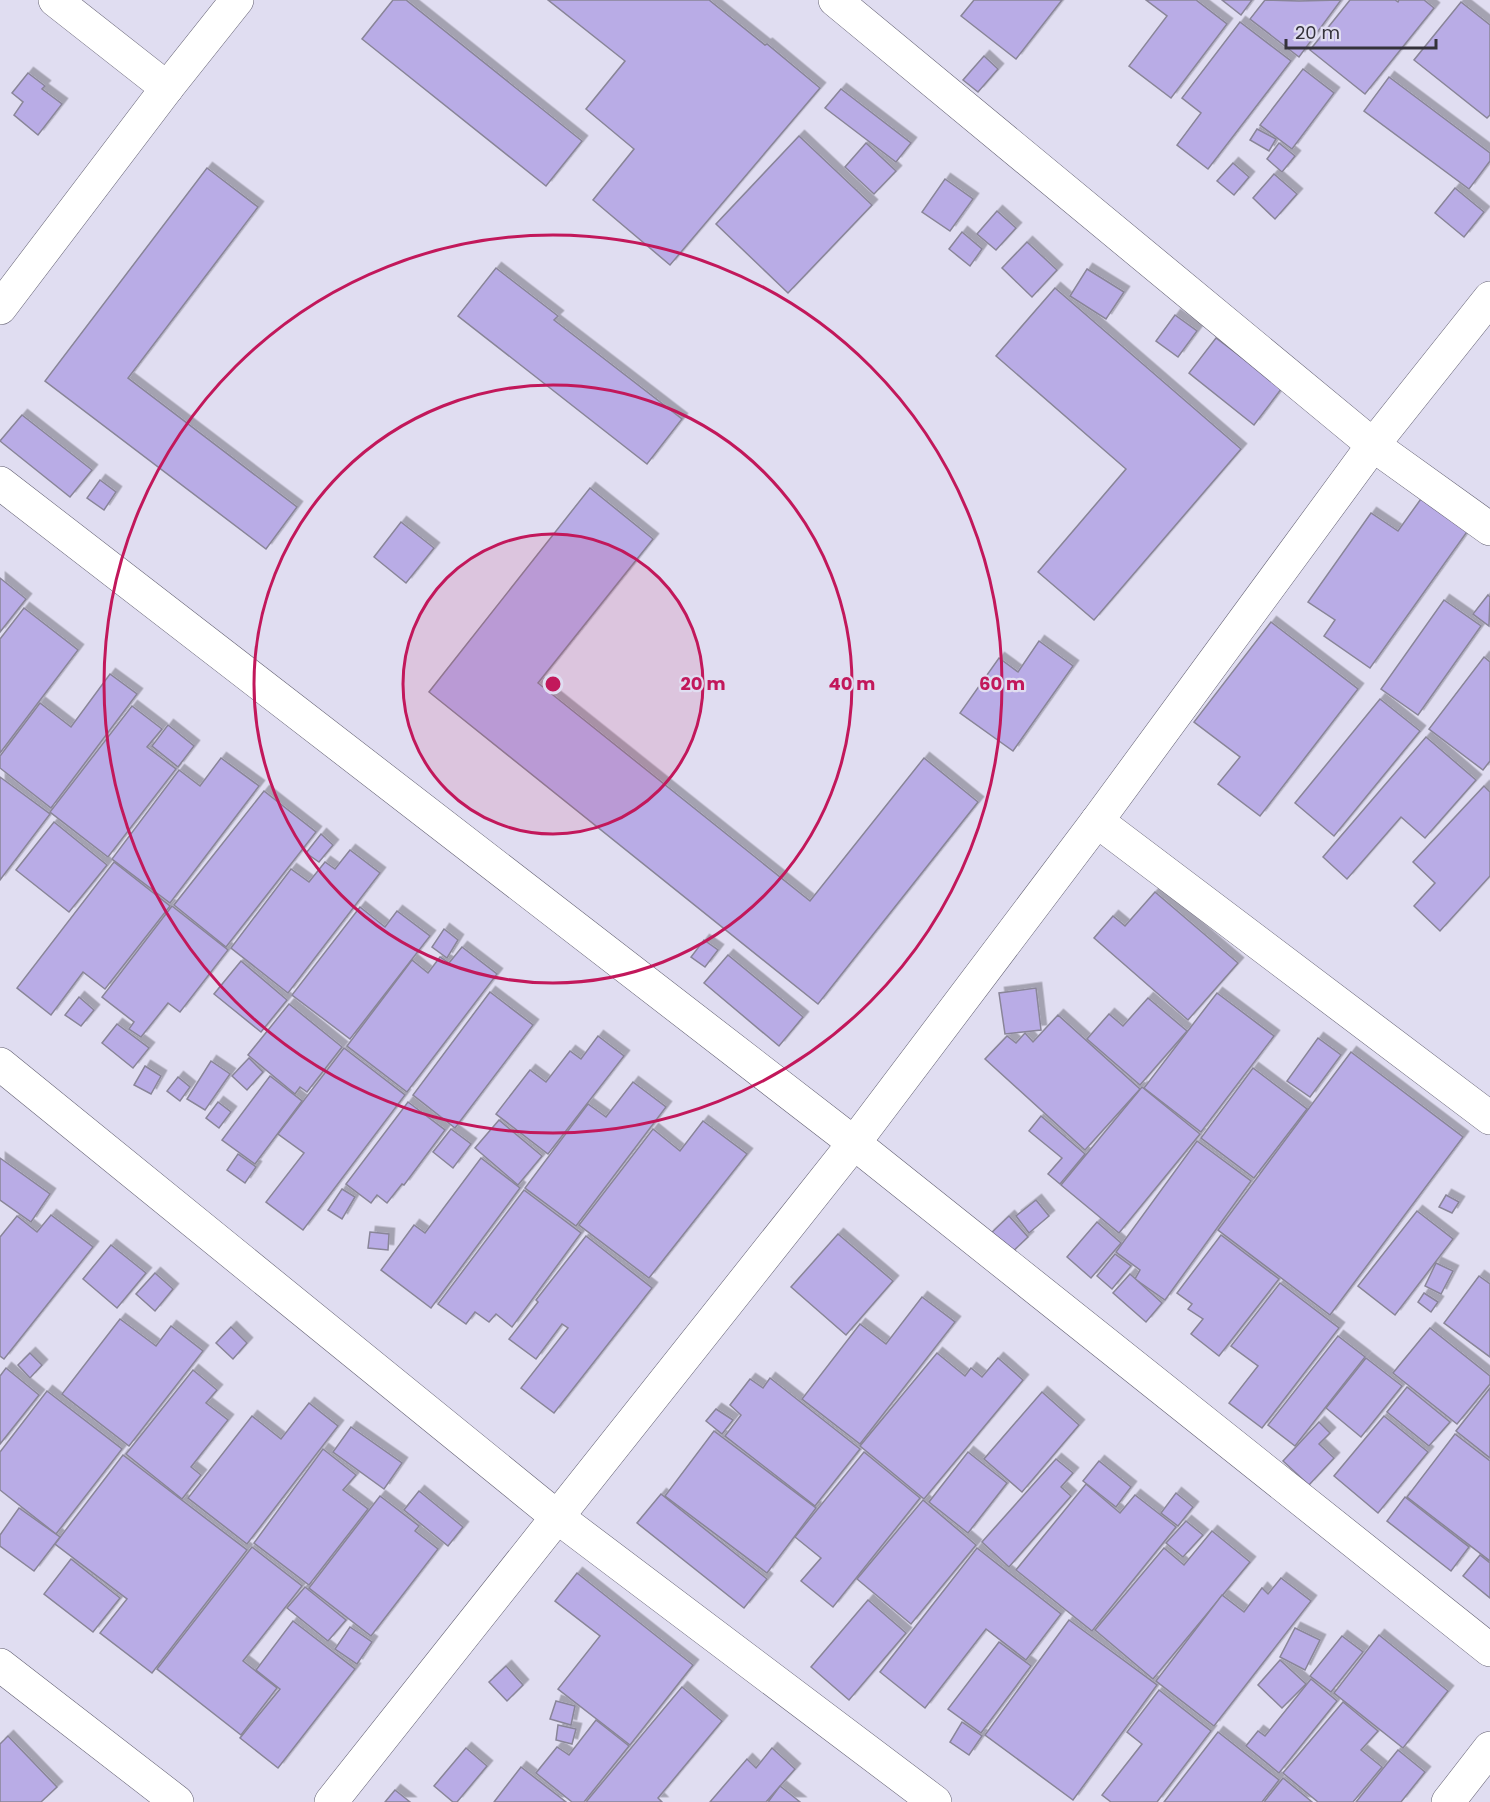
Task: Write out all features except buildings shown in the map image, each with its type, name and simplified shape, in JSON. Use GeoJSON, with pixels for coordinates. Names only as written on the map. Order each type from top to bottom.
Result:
{"type":"FeatureCollection","features":[{"type":"Feature","properties":{"kind":"street"},"geometry":{"type":"LineString","coordinates":[[55,0],[167,88]]}},
{"type":"Feature","properties":{"kind":"street"},"geometry":{"type":"LineString","coordinates":[[0,308],[167,88],[237,0]]}},
{"type":"Feature","properties":{"kind":"street"},"geometry":{"type":"LineString","coordinates":[[835,0],[1373,445],[1490,529]]}},
{"type":"Feature","properties":{"kind":"street"},"geometry":{"type":"LineString","coordinates":[[331,1802],[854,1143],[1097,821],[1373,445],[1490,298]]}},
{"type":"Feature","properties":{"kind":"street"},"geometry":{"type":"LineString","coordinates":[[0,483],[854,1143],[1490,1650]]}},
{"type":"Feature","properties":{"kind":"street"},"geometry":{"type":"LineString","coordinates":[[1097,821],[1490,1118]]}},
{"type":"Feature","properties":{"kind":"street"},"geometry":{"type":"LineString","coordinates":[[0,1064],[556,1516],[935,1802]]}},
{"type":"Feature","properties":{"kind":"street"},"geometry":{"type":"LineString","coordinates":[[0,1665],[177,1802]]}},
{"type":"Feature","properties":{"kind":"street"},"geometry":{"type":"LineString","coordinates":[[1448,1802],[1490,1748]]}}]}
